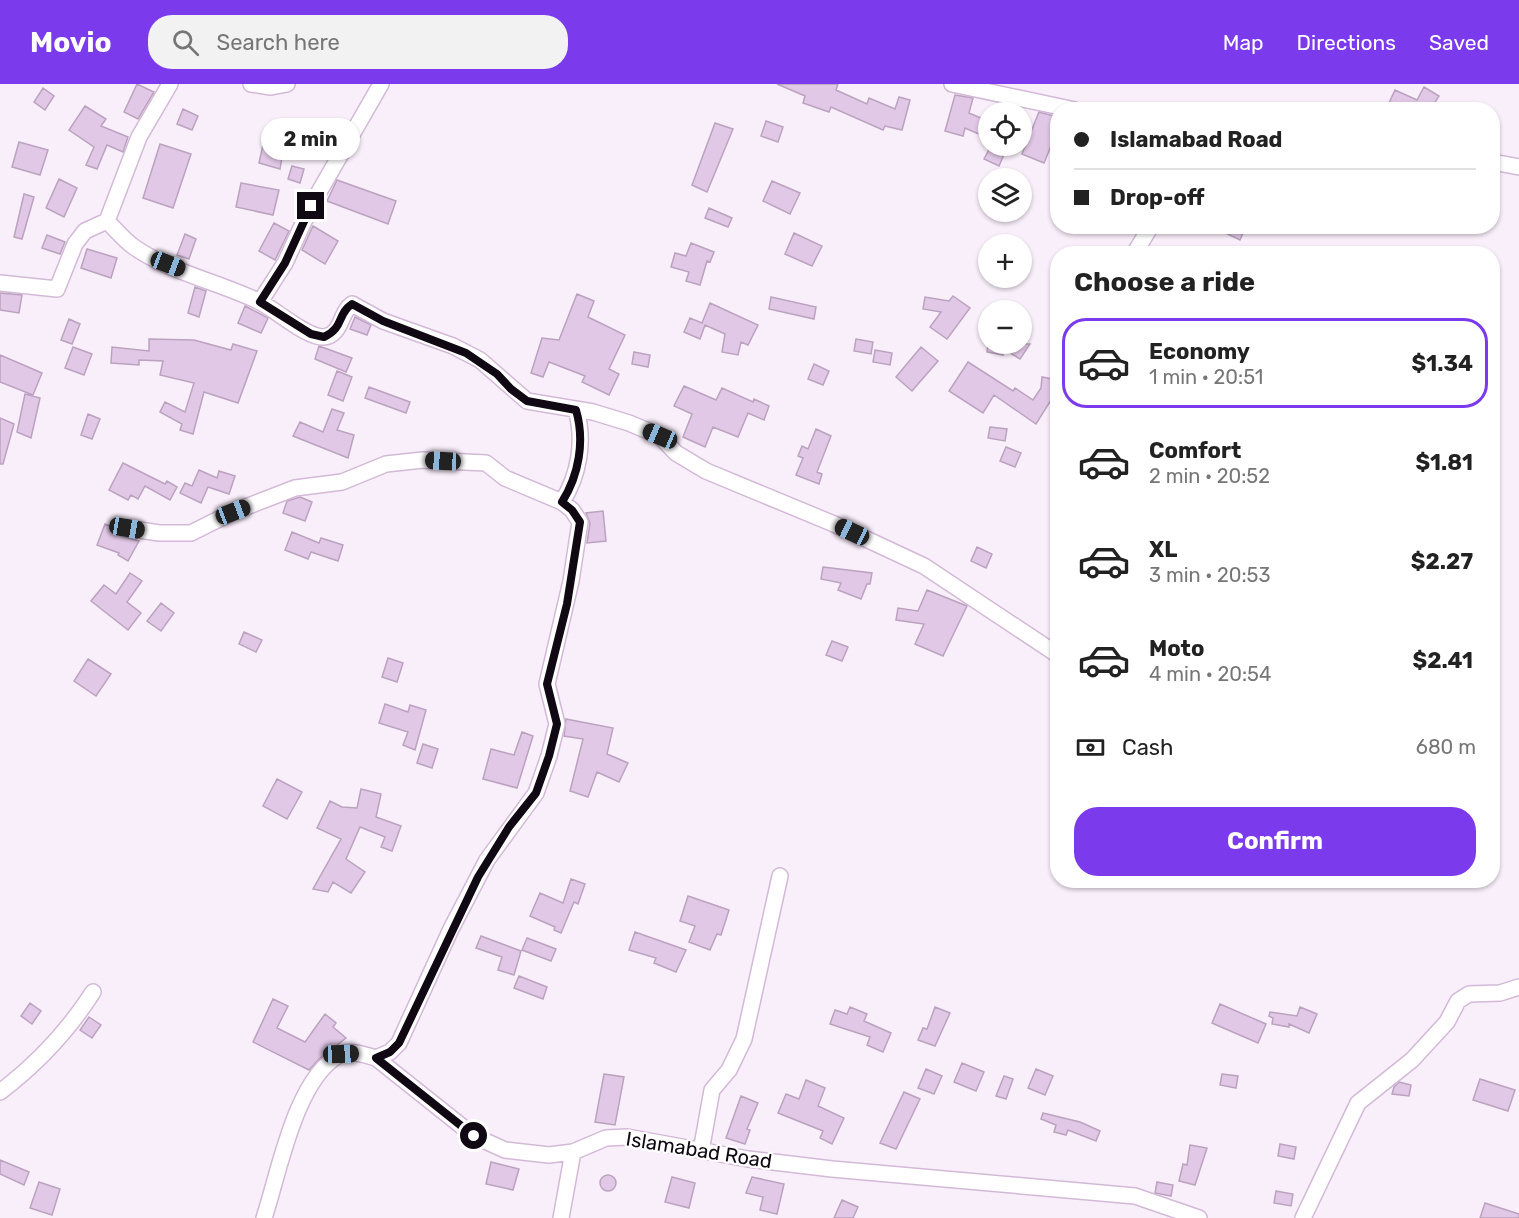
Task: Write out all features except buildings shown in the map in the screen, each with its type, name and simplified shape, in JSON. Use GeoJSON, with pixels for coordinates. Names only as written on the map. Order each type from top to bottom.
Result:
{"type":"FeatureCollection","features":[{"type":"Feature","properties":{"kind":"street"},"geometry":{"type":"LineString","coordinates":[[0,283],[57,289],[75,244],[85,231],[107,221],[139,137],[170,84]]}},
{"type":"Feature","properties":{"kind":"street"},"geometry":{"type":"LineString","coordinates":[[251,84],[271,87],[287,84]]}},
{"type":"Feature","properties":{"kind":"street"},"geometry":{"type":"LineString","coordinates":[[260,302],[285,263],[311,206],[381,84]]}},
{"type":"Feature","properties":{"kind":"street"},"geometry":{"type":"LineString","coordinates":[[952,84],[1050,105]]}},
{"type":"Feature","properties":{"kind":"street"},"geometry":{"type":"LineString","coordinates":[[1500,163],[1519,167]]}},
{"type":"Feature","properties":{"kind":"street"},"geometry":{"type":"LineString","coordinates":[[107,221],[134,247],[168,264],[260,302],[311,334],[324,337],[339,326],[345,309],[352,304],[383,321],[453,346],[480,360],[527,401],[629,423],[660,436],[676,453],[706,471],[834,524],[924,566],[1050,650]]}},
{"type":"Feature","properties":{"kind":"street"},"geometry":{"type":"LineString","coordinates":[[562,502],[572,487],[579,462],[581,427],[576,410]]}},
{"type":"Feature","properties":{"kind":"street"},"geometry":{"type":"LineString","coordinates":[[127,528],[159,533],[191,533],[233,512],[295,488],[342,482],[386,464],[423,460],[486,463],[505,478],[562,502],[572,510],[580,522],[567,604],[547,684],[557,724],[536,793],[487,860],[399,1043],[390,1052],[376,1058],[357,1053],[341,1054],[326,1066],[308,1090],[285,1143],[264,1218]]}},
{"type":"Feature","properties":{"kind":"street"},"geometry":{"type":"LineString","coordinates":[[701,1151],[712,1090],[729,1070],[744,1039],[780,876]]}},
{"type":"Feature","properties":{"kind":"street"},"geometry":{"type":"LineString","coordinates":[[1303,1218],[1358,1103],[1412,1060],[1447,1022],[1458,1001],[1469,994],[1500,993],[1519,987]]}},
{"type":"Feature","properties":{"kind":"street"},"geometry":{"type":"LineString","coordinates":[[0,1092],[33,1067],[76,1019],[93,992]]}},
{"type":"Feature","properties":{"kind":"street","name":"Islamabad Road"},"geometry":{"type":"LineString","coordinates":[[376,1058],[474,1136],[506,1150],[549,1155],[573,1152],[606,1138],[627,1137],[701,1151],[832,1169],[1135,1196],[1199,1218]]}},
{"type":"Feature","properties":{"kind":"street"},"geometry":{"type":"LineString","coordinates":[[561,1218],[573,1152]]}},
{"type":"Feature","properties":{"kind":"route"},"geometry":{"type":"LineString","coordinates":[[311,206],[285,263],[260,302],[311,334],[324,337],[333,333],[339,326],[345,309],[352,304],[383,321],[453,346],[480,360],[527,401],[576,410],[581,427],[579,462],[572,487],[562,502],[572,510],[580,522],[567,604],[547,684],[557,724],[549,756],[536,793],[509,827],[478,877],[399,1043],[390,1052],[376,1058],[474,1136]]}}]}
